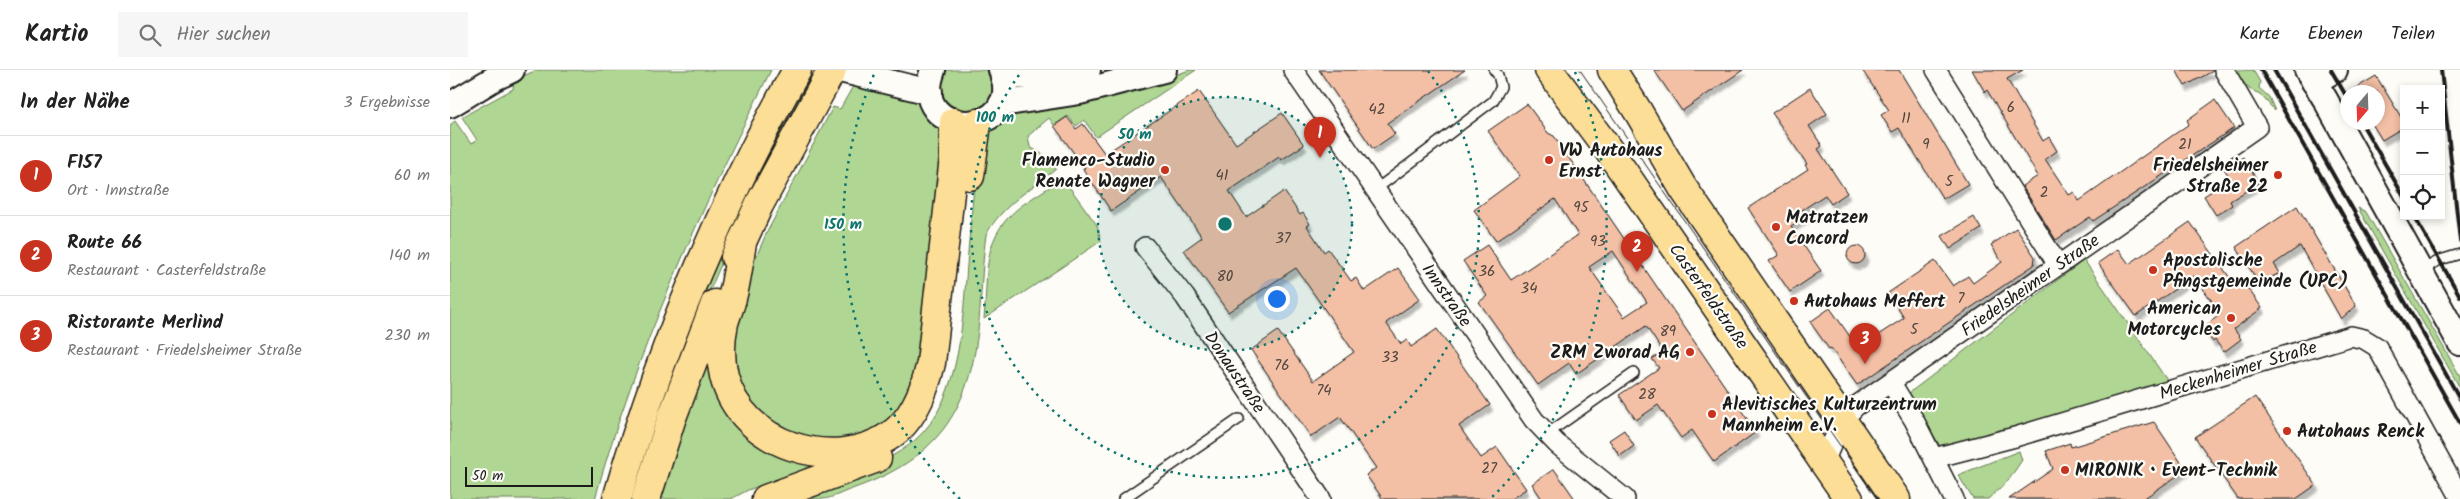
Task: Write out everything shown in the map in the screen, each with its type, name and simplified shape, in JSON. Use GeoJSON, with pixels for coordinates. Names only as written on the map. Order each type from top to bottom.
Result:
{"type":"FeatureCollection","features":[{"type":"Feature","properties":{"kind":"main road","name":"Casterfeldstraße"},"geometry":{"type":"LineString","coordinates":[[1548,70],[1605,145],[1849,499]]}},
{"type":"Feature","properties":{"kind":"main road"},"geometry":{"type":"LineString","coordinates":[[1612,70],[1683,188],[1896,499]]}},
{"type":"Feature","properties":{"kind":"main road"},"geometry":{"type":"LineString","coordinates":[[617,499],[665,352],[695,278],[734,193],[796,71]]}},
{"type":"Feature","properties":{"kind":"main road"},"geometry":{"type":"LineString","coordinates":[[646,499],[692,362],[742,242],[832,73]]}},
{"type":"Feature","properties":{"kind":"main road"},"geometry":{"type":"LineString","coordinates":[[742,242],[732,299],[724,323],[721,359],[731,395],[746,417],[763,433],[784,443],[816,452],[852,451],[892,434],[916,406],[925,386],[931,363],[954,157],[965,123]]}},
{"type":"Feature","properties":{"kind":"main road"},"geometry":{"type":"LineString","coordinates":[[766,499],[856,466],[893,450],[919,428],[935,405],[945,381],[960,294],[972,150],[965,123]]}},
{"type":"Feature","properties":{"kind":"street"},"geometry":{"type":"LineString","coordinates":[[452,100],[512,70]]}},
{"type":"Feature","properties":{"kind":"street"},"geometry":{"type":"LineString","coordinates":[[832,73],[931,76],[934,105],[942,115],[965,123],[995,112],[1001,104],[1005,90],[1002,73],[1044,76],[1088,70]]}},
{"type":"Feature","properties":{"kind":"street"},"geometry":{"type":"LineString","coordinates":[[1001,104],[1080,92],[1164,70]]}},
{"type":"Feature","properties":{"kind":"street","name":"Innstraße"},"geometry":{"type":"LineString","coordinates":[[1293,70],[1524,406],[1546,434],[1625,499]]}},
{"type":"Feature","properties":{"kind":"street"},"geometry":{"type":"LineString","coordinates":[[1936,70],[2058,265]]}},
{"type":"Feature","properties":{"kind":"street","name":"Friedelsheimer Straße"},"geometry":{"type":"LineString","coordinates":[[1824,462],[1842,420],[1856,406],[2257,127],[2224,70]]}},
{"type":"Feature","properties":{"kind":"street"},"geometry":{"type":"LineString","coordinates":[[2335,70],[2310,76],[2460,343]]}},
{"type":"Feature","properties":{"kind":"street","name":"Donaustraße"},"geometry":{"type":"LineString","coordinates":[[1145,247],[1184,297],[1322,499]]}},
{"type":"Feature","properties":{"kind":"street","name":"Meckenheimer Straße"},"geometry":{"type":"LineString","coordinates":[[1934,458],[2015,437],[2351,336],[2364,339],[2377,347],[2460,497]]}},
{"type":"Feature","properties":{"kind":"street"},"geometry":{"type":"LineString","coordinates":[[1891,383],[1914,420],[1954,499]]}},
{"type":"Feature","properties":{"kind":"lane"},"geometry":{"type":"LineString","coordinates":[[1375,190],[1493,101],[1501,88],[1498,75],[1494,70]]}},
{"type":"Feature","properties":{"kind":"lane"},"geometry":{"type":"LineString","coordinates":[[2420,271],[2440,260],[2460,254]]}},
{"type":"Feature","properties":{"kind":"lane"},"geometry":{"type":"LineString","coordinates":[[1546,434],[1634,372]]}},
{"type":"Feature","properties":{"kind":"lane"},"geometry":{"type":"LineString","coordinates":[[1123,499],[1239,420]]}},
{"type":"Feature","properties":{"kind":"green space"},"geometry":{"type":"Polygon","coordinates":[[[537,70],[771,70],[720,174],[672,280],[630,389],[595,499],[450,499],[450,125],[455,121],[471,144],[477,140],[462,117],[513,89],[514,80],[537,70]]]}},
{"type":"Feature","properties":{"kind":"green space"},"geometry":{"type":"Polygon","coordinates":[[[947,70],[987,70],[992,79],[993,89],[985,106],[976,111],[965,112],[955,110],[947,103],[942,94],[942,83],[947,70]]]}},
{"type":"Feature","properties":{"kind":"green space"},"geometry":{"type":"Polygon","coordinates":[[[1189,70],[1196,70],[1096,137],[1084,120],[1076,126],[1068,116],[1054,125],[1049,118],[1028,136],[1030,147],[1052,160],[1056,169],[1008,207],[986,235],[975,350],[966,386],[958,406],[948,423],[922,451],[890,473],[823,499],[782,499],[851,475],[885,460],[914,441],[930,424],[942,402],[951,379],[962,327],[978,150],[983,132],[1014,108],[1139,89],[1189,70]]]}},
{"type":"Feature","properties":{"kind":"green space"},"geometry":{"type":"Polygon","coordinates":[[[2234,70],[2253,70],[2260,82],[2259,88],[2269,97],[2275,111],[2260,94],[2249,89],[2234,70]]]}},
{"type":"Feature","properties":{"kind":"green space"},"geometry":{"type":"Polygon","coordinates":[[[808,75],[815,77],[753,192],[698,317],[635,499],[628,499],[681,341],[743,197],[808,75]]]}},
{"type":"Feature","properties":{"kind":"green space"},"geometry":{"type":"Polygon","coordinates":[[[856,81],[919,98],[944,130],[923,372],[889,425],[847,444],[771,430],[730,372],[741,292],[766,234],[833,107],[840,109],[856,81]]]}},
{"type":"Feature","properties":{"kind":"green space"},"geometry":{"type":"Polygon","coordinates":[[[1065,181],[1097,225],[1101,241],[984,319],[990,251],[995,237],[1003,224],[1015,211],[1047,188],[1065,181]]]}},
{"type":"Feature","properties":{"kind":"green space"},"geometry":{"type":"Polygon","coordinates":[[[2358,208],[2366,212],[2460,376],[2460,388],[2358,208]]]}},
{"type":"Feature","properties":{"kind":"green space"},"geometry":{"type":"Polygon","coordinates":[[[2084,260],[2169,383],[2035,424],[1940,446],[1909,393],[2084,260]]]}},
{"type":"Feature","properties":{"kind":"green space"},"geometry":{"type":"Polygon","coordinates":[[[710,346],[717,381],[827,461],[748,490],[731,499],[656,499],[710,346]]]}},
{"type":"Feature","properties":{"kind":"green space"},"geometry":{"type":"Polygon","coordinates":[[[2019,451],[2022,460],[2008,481],[1988,499],[1973,499],[1958,475],[2019,451]]]}},
{"type":"Feature","properties":{"kind":"building"},"geometry":{"type":"Polygon","coordinates":[[[1319,70],[1465,70],[1387,123],[1395,134],[1373,149],[1319,70]]]}},
{"type":"Feature","properties":{"kind":"building"},"geometry":{"type":"Polygon","coordinates":[[[1654,70],[1743,70],[1682,111],[1654,70]]]}},
{"type":"Feature","properties":{"kind":"building"},"geometry":{"type":"Polygon","coordinates":[[[1862,70],[1899,70],[1968,184],[1943,199],[1899,128],[1892,132],[1881,115],[1889,110],[1862,70]]]}},
{"type":"Feature","properties":{"kind":"building"},"geometry":{"type":"Polygon","coordinates":[[[1972,70],[2023,70],[2007,79],[2043,141],[2049,137],[2057,151],[2045,159],[2069,195],[2074,192],[2079,201],[2189,124],[2187,120],[2215,100],[2234,128],[2093,221],[2090,217],[2056,240],[2022,186],[2038,176],[1987,90],[1985,92],[1972,70]]]}},
{"type":"Feature","properties":{"kind":"building"},"geometry":{"type":"Polygon","coordinates":[[[2176,70],[2213,70],[2213,71],[2185,86],[2176,70]]]}},
{"type":"Feature","properties":{"kind":"building"},"geometry":{"type":"Polygon","coordinates":[[[2376,76],[2381,85],[2361,85],[2376,76]]]}},
{"type":"Feature","properties":{"kind":"building"},"geometry":{"type":"Polygon","coordinates":[[[1810,88],[1827,114],[1809,126],[1822,146],[1818,149],[1847,193],[1831,204],[1825,195],[1802,210],[1806,217],[1791,227],[1821,271],[1790,292],[1769,261],[1779,255],[1748,208],[1808,169],[1805,165],[1807,164],[1772,113],[1810,88]]]}},
{"type":"Feature","properties":{"kind":"building"},"geometry":{"type":"Polygon","coordinates":[[[1199,91],[1236,144],[1282,113],[1304,145],[1281,160],[1279,157],[1229,191],[1246,217],[1284,191],[1300,215],[1303,213],[1310,224],[1307,226],[1324,252],[1328,249],[1351,281],[1356,278],[1364,291],[1398,268],[1420,299],[1386,323],[1401,344],[1407,340],[1411,347],[1437,329],[1490,405],[1459,426],[1481,458],[1497,447],[1526,489],[1511,499],[1383,499],[1366,475],[1376,468],[1340,417],[1311,437],[1251,350],[1278,331],[1313,381],[1354,352],[1296,268],[1228,312],[1184,250],[1202,237],[1161,177],[1111,211],[1083,169],[1085,168],[1054,126],[1067,117],[1076,129],[1083,124],[1105,154],[1199,91]]]}},
{"type":"Feature","properties":{"kind":"building"},"geometry":{"type":"Polygon","coordinates":[[[2385,91],[2400,115],[2400,129],[2382,140],[2376,130],[2385,130],[2385,91]]]}},
{"type":"Feature","properties":{"kind":"building"},"geometry":{"type":"Polygon","coordinates":[[[1527,104],[1548,133],[1554,136],[1756,432],[1714,462],[1692,430],[1681,438],[1658,405],[1636,420],[1619,395],[1659,368],[1652,359],[1663,352],[1646,326],[1576,374],[1569,363],[1538,385],[1479,302],[1487,296],[1463,261],[1487,245],[1511,280],[1578,235],[1555,199],[1496,241],[1474,210],[1520,176],[1488,131],[1527,104]],[[1613,251],[1589,267],[1624,317],[1647,302],[1613,251]]]}},
{"type":"Feature","properties":{"kind":"building"},"geometry":{"type":"Polygon","coordinates":[[[2243,157],[2259,183],[2230,201],[2232,205],[2216,215],[2204,196],[2231,179],[2224,169],[2243,157]]]}},
{"type":"Feature","properties":{"kind":"building"},"geometry":{"type":"Polygon","coordinates":[[[2297,206],[2356,306],[2341,319],[2300,246],[2274,264],[2280,273],[2259,283],[2236,247],[2297,206]]]}},
{"type":"Feature","properties":{"kind":"building"},"geometry":{"type":"Polygon","coordinates":[[[1974,217],[1981,229],[1950,249],[1942,236],[1974,217]]]}},
{"type":"Feature","properties":{"kind":"building","name":"Apostolische Pfingstgemeinde (UPC)"},"geometry":{"type":"Polygon","coordinates":[[[2190,222],[2237,288],[2244,283],[2262,308],[2234,329],[2241,339],[2224,352],[2202,328],[2221,314],[2194,276],[2136,316],[2098,263],[2118,249],[2129,264],[2190,222]]]}},
{"type":"Feature","properties":{"kind":"building"},"geometry":{"type":"Polygon","coordinates":[[[2016,228],[2035,257],[2034,265],[1857,385],[1810,322],[1830,308],[1858,348],[1904,318],[1888,293],[1935,261],[1953,286],[1968,276],[1973,283],[2002,262],[1991,245],[2016,228]]]}},
{"type":"Feature","properties":{"kind":"building"},"geometry":{"type":"Polygon","coordinates":[[[1856,246],[1862,249],[1865,255],[1862,261],[1856,264],[1850,261],[1847,255],[1850,249],[1856,246]]]}},
{"type":"Feature","properties":{"kind":"building"},"geometry":{"type":"Polygon","coordinates":[[[2255,397],[2316,485],[2296,499],[2238,499],[2195,437],[2255,397]]]}},
{"type":"Feature","properties":{"kind":"building"},"geometry":{"type":"Polygon","coordinates":[[[2154,422],[2186,470],[2143,499],[2009,499],[2053,469],[2046,451],[2070,443],[2071,447],[2154,422]]]}},
{"type":"Feature","properties":{"kind":"building"},"geometry":{"type":"Polygon","coordinates":[[[1624,430],[1634,446],[1620,456],[1609,440],[1624,430]]]}},
{"type":"Feature","properties":{"kind":"building"},"geometry":{"type":"Polygon","coordinates":[[[1554,469],[1575,499],[1542,499],[1532,484],[1554,469]]]}},
{"type":"Feature","properties":{"kind":"tram line"},"geometry":{"type":"LineString","coordinates":[[1580,70],[1877,499]]}},
{"type":"Feature","properties":{"kind":"railway"},"geometry":{"type":"LineString","coordinates":[[2261,70],[2460,423]]}},
{"type":"Feature","properties":{"kind":"railway"},"geometry":{"type":"LineString","coordinates":[[2274,70],[2460,399]]}},
{"type":"Feature","properties":{"kind":"railway"},"geometry":{"type":"LineString","coordinates":[[2331,70],[2340,85]]}},
{"type":"Feature","properties":{"kind":"railway"},"geometry":{"type":"LineString","coordinates":[[2441,70],[2460,241]]}},
{"type":"Feature","properties":{"kind":"railway"},"geometry":{"type":"LineString","coordinates":[[2366,130],[2400,190]]}},
{"type":"Feature","properties":{"kind":"railway"},"geometry":{"type":"LineString","coordinates":[[2416,220],[2460,296]]}},
{"type":"Feature","properties":{"kind":"place","name":"F157"},"geometry":{"type":"Point","coordinates":[1320,158]}},
{"type":"Feature","properties":{"kind":"place","name":"VW Autohaus Ernst"},"geometry":{"type":"Point","coordinates":[1549,160]}},
{"type":"Feature","properties":{"kind":"place","name":"Flamenco-Studio Renate Wagner"},"geometry":{"type":"Point","coordinates":[1165,170]}},
{"type":"Feature","properties":{"kind":"place","name":"Friedelsheimer Straße 22"},"geometry":{"type":"Point","coordinates":[2278,175]}},
{"type":"Feature","properties":{"kind":"place","name":"Matratzen Concord"},"geometry":{"type":"Point","coordinates":[1776,227]}},
{"type":"Feature","properties":{"kind":"place","name":"Apostolische Pfingstgemeinde (UPC)"},"geometry":{"type":"Point","coordinates":[2153,270]}},
{"type":"Feature","properties":{"kind":"place","name":"Route 66"},"geometry":{"type":"Point","coordinates":[1637,272]}},
{"type":"Feature","properties":{"kind":"place","name":"Autohaus Meffert"},"geometry":{"type":"Point","coordinates":[1794,301]}},
{"type":"Feature","properties":{"kind":"place","name":"American Motorcycles"},"geometry":{"type":"Point","coordinates":[2231,318]}},
{"type":"Feature","properties":{"kind":"place","name":"ZRM Zworad AG"},"geometry":{"type":"Point","coordinates":[1690,352]}},
{"type":"Feature","properties":{"kind":"place","name":"Ristorante Merlind"},"geometry":{"type":"Point","coordinates":[1865,364]}},
{"type":"Feature","properties":{"kind":"place","name":"Alevitisches Kulturzentrum Mannheim e.V."},"geometry":{"type":"Point","coordinates":[1712,414]}},
{"type":"Feature","properties":{"kind":"place","name":"Autohaus Renck"},"geometry":{"type":"Point","coordinates":[2287,431]}},
{"type":"Feature","properties":{"kind":"place","name":"MIRONIK • Event-Technik"},"geometry":{"type":"Point","coordinates":[2065,470]}}]}
